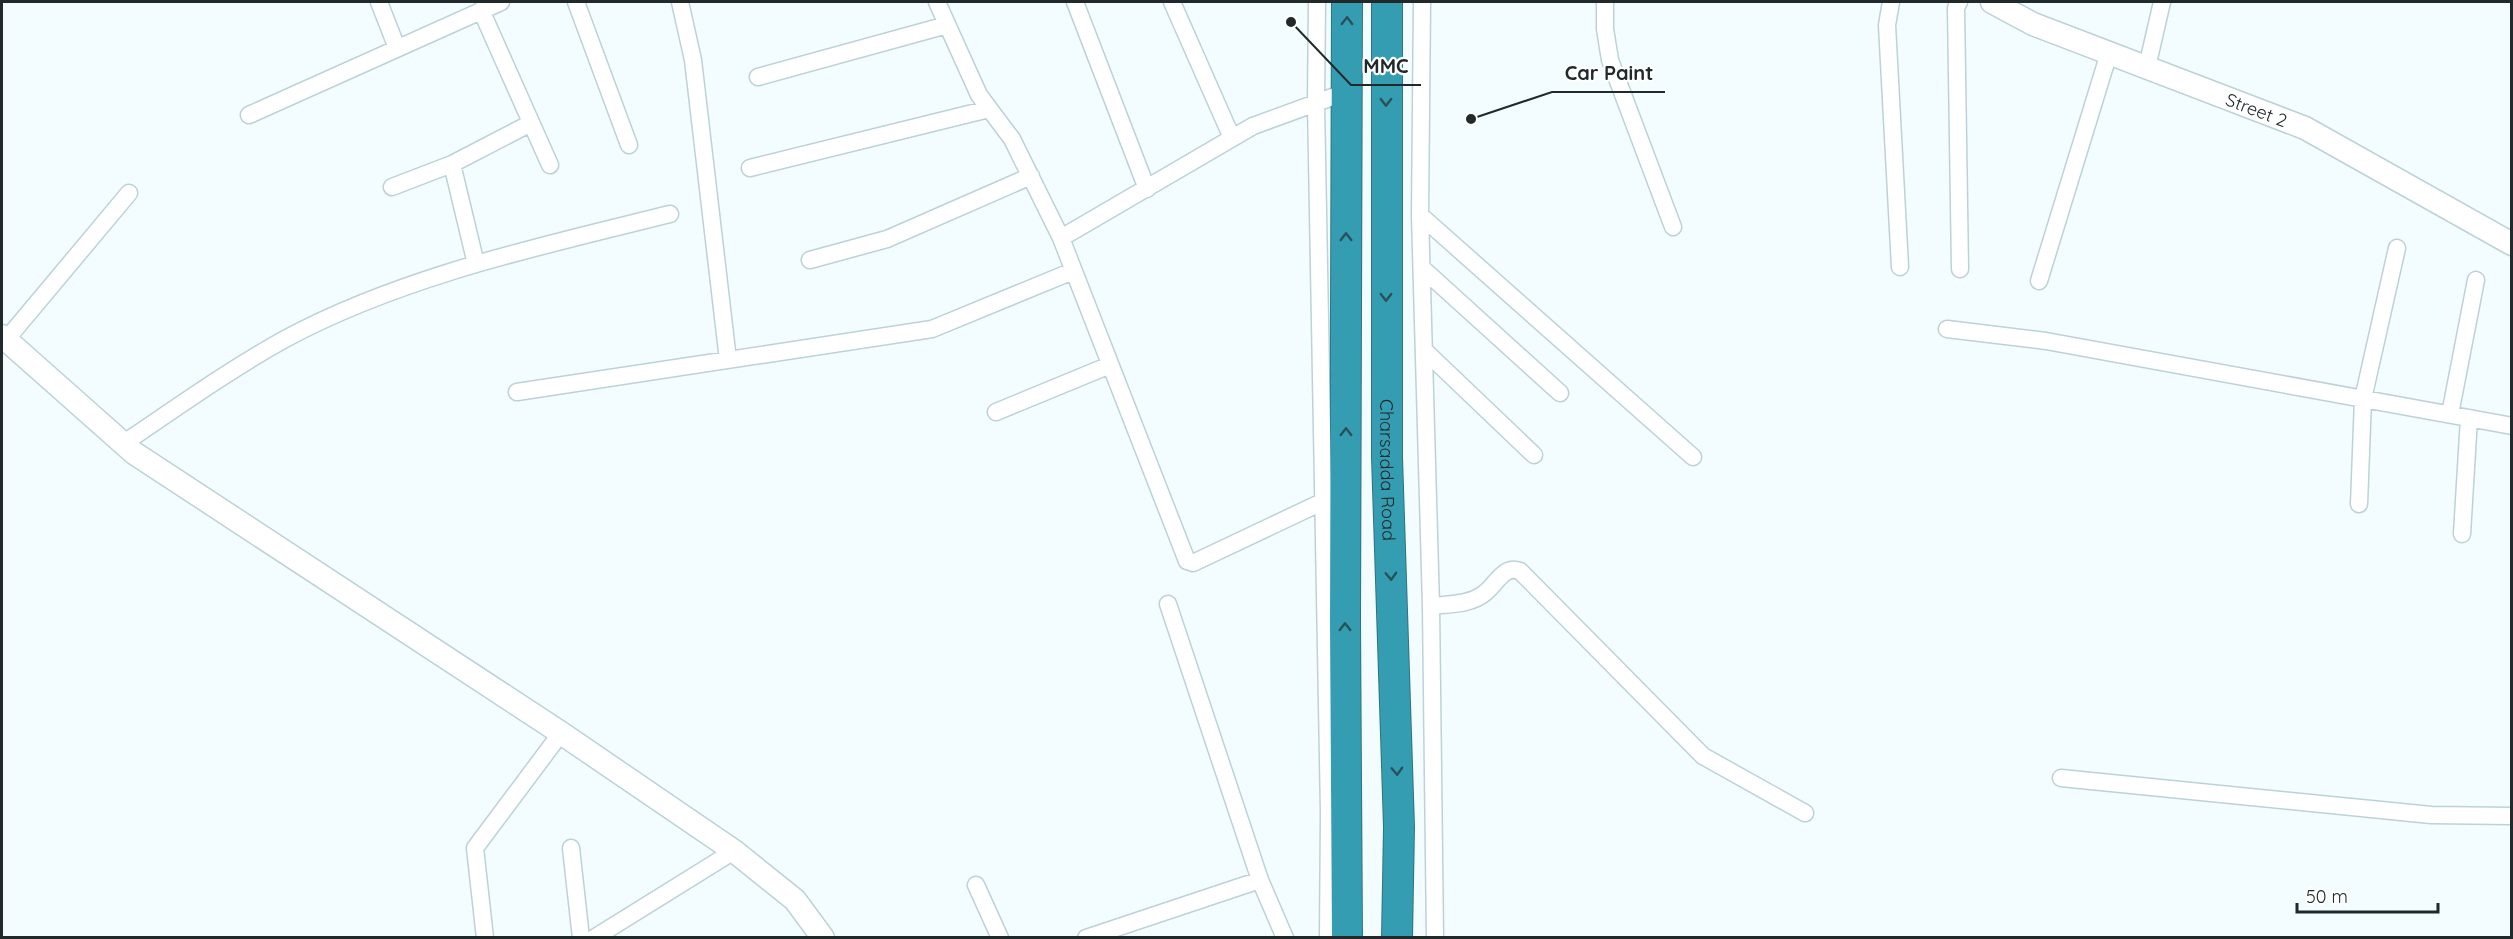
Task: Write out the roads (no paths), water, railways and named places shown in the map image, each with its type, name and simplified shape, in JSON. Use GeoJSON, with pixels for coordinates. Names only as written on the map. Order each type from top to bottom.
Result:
{"type":"FeatureCollection","features":[{"type":"Feature","properties":{"kind":"highway"},"geometry":{"type":"LineString","coordinates":[[1347,2],[1345,656],[1347,938]]}},
{"type":"Feature","properties":{"kind":"highway","name":"Charsadda Road"},"geometry":{"type":"LineString","coordinates":[[1387,2],[1387,389],[1399,827],[1396,938]]}},
{"type":"Feature","properties":{"kind":"highway"},"geometry":{"type":"LineString","coordinates":[[1346,389],[1387,389]]}},
{"type":"Feature","properties":{"kind":"street"},"geometry":{"type":"LineString","coordinates":[[379,2],[397,48]]}},
{"type":"Feature","properties":{"kind":"street"},"geometry":{"type":"LineString","coordinates":[[249,115],[501,2]]}},
{"type":"Feature","properties":{"kind":"street"},"geometry":{"type":"LineString","coordinates":[[576,2],[629,145]]}},
{"type":"Feature","properties":{"kind":"street"},"geometry":{"type":"LineString","coordinates":[[680,2],[693,60],[728,360]]}},
{"type":"Feature","properties":{"kind":"street"},"geometry":{"type":"LineString","coordinates":[[938,2],[979,95],[1012,139],[1061,238],[1187,561],[1192,563],[1322,502]]}},
{"type":"Feature","properties":{"kind":"street"},"geometry":{"type":"LineString","coordinates":[[1075,2],[1147,189]]}},
{"type":"Feature","properties":{"kind":"street"},"geometry":{"type":"LineString","coordinates":[[1172,2],[1232,138]]}},
{"type":"Feature","properties":{"kind":"street"},"geometry":{"type":"LineString","coordinates":[[1317,2],[1316,103],[1329,801],[1328,938]]}},
{"type":"Feature","properties":{"kind":"street"},"geometry":{"type":"LineString","coordinates":[[1422,2],[1420,215],[1431,606],[1435,938]]}},
{"type":"Feature","properties":{"kind":"street"},"geometry":{"type":"LineString","coordinates":[[1605,2],[1605,29],[1610,60],[1673,227]]}},
{"type":"Feature","properties":{"kind":"street"},"geometry":{"type":"LineString","coordinates":[[1891,2],[1887,25],[1900,267]]}},
{"type":"Feature","properties":{"kind":"street"},"geometry":{"type":"LineString","coordinates":[[1959,2],[1956,8],[1960,269]]}},
{"type":"Feature","properties":{"kind":"street","name":"Street 2"},"geometry":{"type":"LineString","coordinates":[[1992,2],[2033,24],[2305,128],[2511,244]]}},
{"type":"Feature","properties":{"kind":"street"},"geometry":{"type":"LineString","coordinates":[[2147,67],[2162,2]]}},
{"type":"Feature","properties":{"kind":"street"},"geometry":{"type":"LineString","coordinates":[[481,10],[550,165]]}},
{"type":"Feature","properties":{"kind":"street"},"geometry":{"type":"LineString","coordinates":[[758,77],[947,25]]}},
{"type":"Feature","properties":{"kind":"street"},"geometry":{"type":"LineString","coordinates":[[2039,281],[2109,53]]}},
{"type":"Feature","properties":{"kind":"street"},"geometry":{"type":"LineString","coordinates":[[1061,238],[1253,126],[1346,92]]}},
{"type":"Feature","properties":{"kind":"street"},"geometry":{"type":"LineString","coordinates":[[750,168],[990,109]]}},
{"type":"Feature","properties":{"kind":"street"},"geometry":{"type":"LineString","coordinates":[[392,188],[452,164],[531,123]]}},
{"type":"Feature","properties":{"kind":"street"},"geometry":{"type":"LineString","coordinates":[[452,164],[476,264]]}},
{"type":"Feature","properties":{"kind":"street"},"geometry":{"type":"LineString","coordinates":[[810,260],[887,239],[1031,176]]}},
{"type":"Feature","properties":{"kind":"street"},"geometry":{"type":"LineString","coordinates":[[129,193],[4,338],[124,443],[151,463],[561,733],[734,850],[795,900],[823,938]]}},
{"type":"Feature","properties":{"kind":"street"},"geometry":{"type":"LineString","coordinates":[[124,443],[284,339],[378,299],[523,250],[670,214]]}},
{"type":"Feature","properties":{"kind":"street"},"geometry":{"type":"LineString","coordinates":[[1420,215],[1693,457]]}},
{"type":"Feature","properties":{"kind":"street"},"geometry":{"type":"LineString","coordinates":[[2359,504],[2363,399],[2397,248]]}},
{"type":"Feature","properties":{"kind":"street"},"geometry":{"type":"LineString","coordinates":[[1422,268],[1560,393]]}},
{"type":"Feature","properties":{"kind":"street"},"geometry":{"type":"LineString","coordinates":[[517,392],[932,329],[1073,271]]}},
{"type":"Feature","properties":{"kind":"street"},"geometry":{"type":"LineString","coordinates":[[2450,414],[2476,279]]}},
{"type":"Feature","properties":{"kind":"street"},"geometry":{"type":"LineString","coordinates":[[1947,329],[2046,341],[2511,426]]}},
{"type":"Feature","properties":{"kind":"street"},"geometry":{"type":"LineString","coordinates":[[1424,350],[1534,455]]}},
{"type":"Feature","properties":{"kind":"street"},"geometry":{"type":"LineString","coordinates":[[996,412],[1110,365]]}},
{"type":"Feature","properties":{"kind":"street"},"geometry":{"type":"LineString","coordinates":[[2462,534],[2469,418]]}},
{"type":"Feature","properties":{"kind":"street"},"geometry":{"type":"LineString","coordinates":[[1431,606],[1476,599],[1488,591],[1507,571],[1513,569],[1520,571],[1703,756],[1805,813]]}},
{"type":"Feature","properties":{"kind":"street"},"geometry":{"type":"LineString","coordinates":[[1168,604],[1260,880],[1285,938]]}},
{"type":"Feature","properties":{"kind":"street"},"geometry":{"type":"LineString","coordinates":[[485,938],[475,848],[561,733]]}},
{"type":"Feature","properties":{"kind":"street"},"geometry":{"type":"LineString","coordinates":[[2061,778],[2431,815],[2511,816]]}},
{"type":"Feature","properties":{"kind":"street"},"geometry":{"type":"LineString","coordinates":[[571,848],[581,938]]}},
{"type":"Feature","properties":{"kind":"street"},"geometry":{"type":"LineString","coordinates":[[594,938],[734,850]]}},
{"type":"Feature","properties":{"kind":"street"},"geometry":{"type":"LineString","coordinates":[[1086,938],[1260,880]]}},
{"type":"Feature","properties":{"kind":"street"},"geometry":{"type":"LineString","coordinates":[[976,885],[1000,938]]}},
{"type":"Feature","properties":{"kind":"place","name":"MMC"},"geometry":{"type":"Point","coordinates":[1291,22]}},
{"type":"Feature","properties":{"kind":"place","name":"Car Paint"},"geometry":{"type":"Point","coordinates":[1471,119]}}]}
